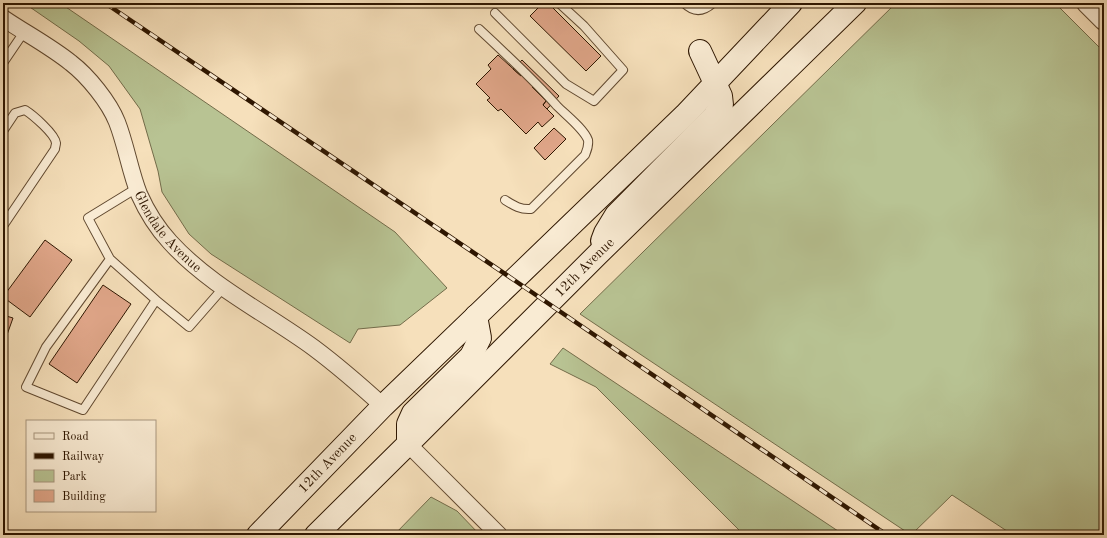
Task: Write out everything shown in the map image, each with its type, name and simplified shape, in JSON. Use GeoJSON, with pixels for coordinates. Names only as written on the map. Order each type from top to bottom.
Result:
{"type":"FeatureCollection","features":[{"type":"Feature","properties":{"kind":"main road","name":"12th Avenue"},"geometry":{"type":"LineString","coordinates":[[258,535],[383,406],[685,115],[791,3]]}},
{"type":"Feature","properties":{"kind":"main road","name":"12th Avenue"},"geometry":{"type":"LineString","coordinates":[[316,535],[598,254],[855,3]]}},
{"type":"Feature","properties":{"kind":"main road"},"geometry":{"type":"LineString","coordinates":[[598,254],[605,232],[616,215],[714,116],[722,105],[721,96],[716,83],[700,51]]}},
{"type":"Feature","properties":{"kind":"main road"},"geometry":{"type":"LineString","coordinates":[[408,444],[408,424],[413,413],[471,356],[480,338],[476,316]]}},
{"type":"Feature","properties":{"kind":"street"},"geometry":{"type":"LineString","coordinates":[[1087,3],[1104,20]]}},
{"type":"Feature","properties":{"kind":"street","name":"Glendale Avenue"},"geometry":{"type":"LineString","coordinates":[[3,18],[72,63],[89,80],[102,97],[117,122],[137,188],[149,214],[167,239],[187,260],[314,348],[348,375],[383,406]]}},
{"type":"Feature","properties":{"kind":"street"},"geometry":{"type":"LineString","coordinates":[[408,444],[499,535]]}},
{"type":"Feature","properties":{"kind":"lane"},"geometry":{"type":"LineString","coordinates":[[495,13],[566,84],[594,101],[623,70],[584,26],[560,3]]}},
{"type":"Feature","properties":{"kind":"lane"},"geometry":{"type":"LineString","coordinates":[[684,3],[693,10],[700,11],[706,9],[713,3]]}},
{"type":"Feature","properties":{"kind":"lane"},"geometry":{"type":"LineString","coordinates":[[479,29],[572,120],[588,140],[588,147],[584,154],[531,209],[524,209],[514,206],[505,200]]}},
{"type":"Feature","properties":{"kind":"lane"},"geometry":{"type":"LineString","coordinates":[[3,63],[24,32]]}},
{"type":"Feature","properties":{"kind":"lane"},"geometry":{"type":"LineString","coordinates":[[3,131],[15,113],[25,110],[53,136],[56,142],[55,149],[3,226]]}},
{"type":"Feature","properties":{"kind":"lane"},"geometry":{"type":"LineString","coordinates":[[137,188],[88,218],[110,259],[189,327],[224,287]]}},
{"type":"Feature","properties":{"kind":"lane"},"geometry":{"type":"LineString","coordinates":[[110,259],[46,347],[26,387],[83,410],[156,300]]}},
{"type":"Feature","properties":{"kind":"lane"},"geometry":{"type":"LineString","coordinates":[[679,535],[684,535]]}},
{"type":"Feature","properties":{"kind":"green space"},"geometry":{"type":"Polygon","coordinates":[[[24,3],[60,3],[395,232],[447,288],[400,325],[358,329],[350,343],[211,254],[189,234],[162,192],[158,171],[140,109],[109,66],[79,41],[24,3]]]}},
{"type":"Feature","properties":{"kind":"green space"},"geometry":{"type":"Polygon","coordinates":[[[896,3],[1055,3],[1104,52],[1104,535],[1013,535],[952,495],[911,535],[580,314],[896,3]]]}},
{"type":"Feature","properties":{"kind":"green space"},"geometry":{"type":"Polygon","coordinates":[[[563,348],[844,535],[744,535],[596,387],[550,364],[563,348]]]}},
{"type":"Feature","properties":{"kind":"green space"},"geometry":{"type":"Polygon","coordinates":[[[431,497],[457,511],[480,535],[394,535],[431,497]]]}},
{"type":"Feature","properties":{"kind":"building"},"geometry":{"type":"Polygon","coordinates":[[[543,3],[548,3],[601,56],[586,71],[530,16],[543,3]]]}},
{"type":"Feature","properties":{"kind":"building"},"geometry":{"type":"Polygon","coordinates":[[[498,55],[521,76],[523,74],[534,85],[532,87],[546,101],[543,105],[554,116],[542,127],[538,122],[526,134],[501,109],[498,111],[487,100],[490,98],[476,84],[491,69],[488,65],[498,55]]]}},
{"type":"Feature","properties":{"kind":"building"},"geometry":{"type":"Polygon","coordinates":[[[522,60],[559,96],[547,109],[543,105],[546,101],[532,87],[534,85],[523,74],[521,76],[513,69],[522,60]]]}},
{"type":"Feature","properties":{"kind":"building"},"geometry":{"type":"Polygon","coordinates":[[[554,128],[566,139],[545,160],[534,148],[554,128]]]}},
{"type":"Feature","properties":{"kind":"building"},"geometry":{"type":"Polygon","coordinates":[[[45,240],[72,260],[30,317],[3,297],[45,240]]]}},
{"type":"Feature","properties":{"kind":"building"},"geometry":{"type":"Polygon","coordinates":[[[103,285],[131,304],[77,383],[49,364],[103,285]]]}},
{"type":"Feature","properties":{"kind":"building"},"geometry":{"type":"Polygon","coordinates":[[[3,315],[13,318],[3,346],[3,315]]]}},
{"type":"Feature","properties":{"kind":"railway"},"geometry":{"type":"LineString","coordinates":[[105,3],[887,535]]}}]}
